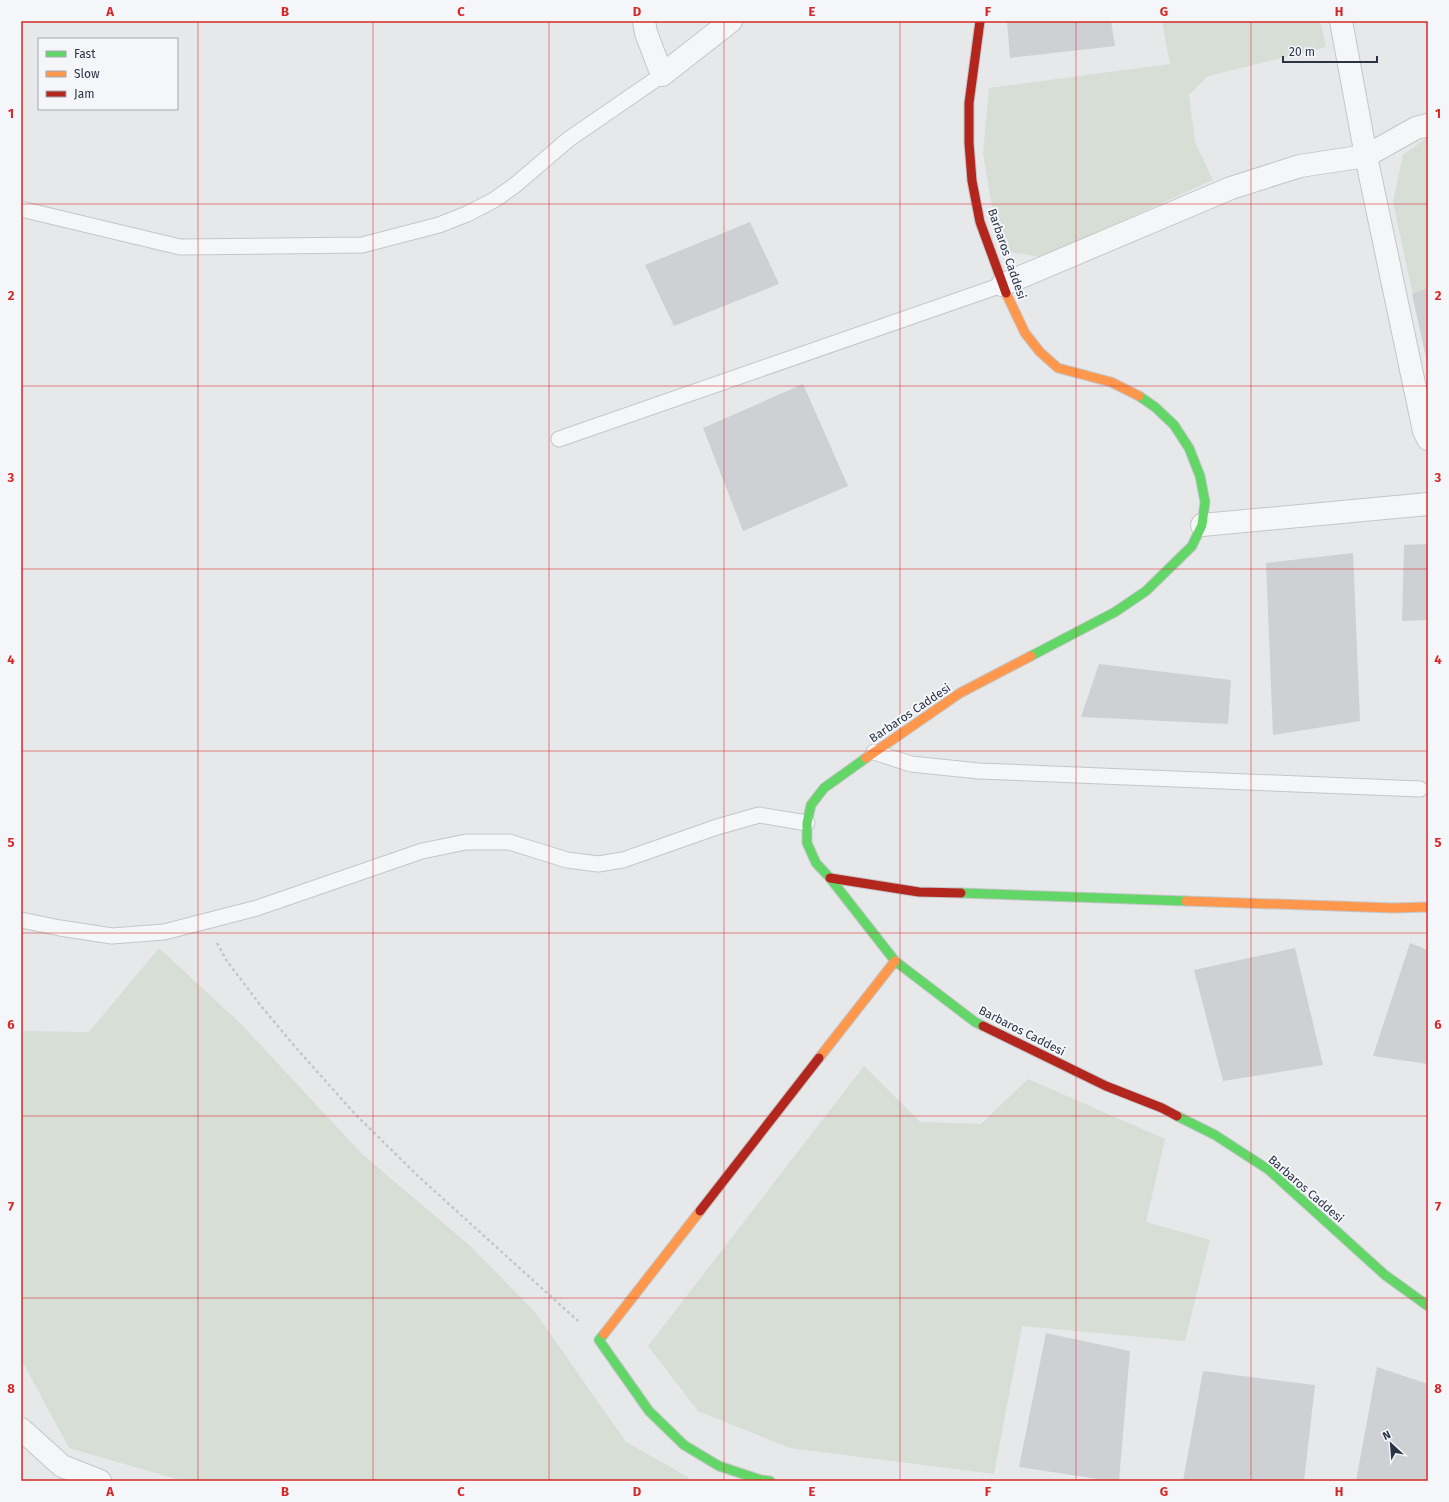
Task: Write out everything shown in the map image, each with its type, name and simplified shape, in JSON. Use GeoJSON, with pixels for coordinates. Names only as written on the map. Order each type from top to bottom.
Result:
{"type":"FeatureCollection","features":[{"type":"Feature","properties":{"kind":"street"},"geometry":{"type":"LineString","coordinates":[[644,21],[646,33],[662,75],[731,21]]}},
{"type":"Feature","properties":{"kind":"street","name":"Barbaros Caddesi"},"geometry":{"type":"LineString","coordinates":[[980,21],[969,102],[969,143],[972,181],[980,222],[1002,286],[1025,333],[1040,352],[1058,368],[1111,382],[1135,393],[1155,407],[1174,425],[1189,448],[1200,476],[1205,502],[1202,525],[1192,546],[1146,591],[1115,612],[960,693],[824,788],[811,805],[807,823],[807,843],[816,863],[830,878],[895,961],[975,1022],[1106,1086],[1162,1108],[1215,1135],[1269,1170],[1386,1275],[1428,1306]]}},
{"type":"Feature","properties":{"kind":"street"},"geometry":{"type":"LineString","coordinates":[[1341,21],[1366,156],[1424,431],[1428,439]]}},
{"type":"Feature","properties":{"kind":"street"},"geometry":{"type":"LineString","coordinates":[[1002,286],[1231,188],[1300,166],[1366,156],[1416,128],[1428,125]]}},
{"type":"Feature","properties":{"kind":"street"},"geometry":{"type":"LineString","coordinates":[[1202,525],[1428,504]]}},
{"type":"Feature","properties":{"kind":"street"},"geometry":{"type":"LineString","coordinates":[[830,878],[919,892],[1393,908],[1428,907]]}},
{"type":"Feature","properties":{"kind":"street"},"geometry":{"type":"LineString","coordinates":[[770,1481],[721,1473],[684,1445],[649,1410],[600,1340],[895,961]]}},
{"type":"Feature","properties":{"kind":"street"},"geometry":{"type":"LineString","coordinates":[[21,1429],[62,1466],[100,1481]]}},
{"type":"Feature","properties":{"kind":"lane"},"geometry":{"type":"LineString","coordinates":[[21,209],[180,247],[362,245],[439,225],[467,214],[494,200],[514,186],[569,140],[662,75]]}},
{"type":"Feature","properties":{"kind":"lane"},"geometry":{"type":"LineString","coordinates":[[560,439],[1002,286]]}},
{"type":"Feature","properties":{"kind":"lane"},"geometry":{"type":"LineString","coordinates":[[874,752],[911,764],[979,771],[1420,789]]}},
{"type":"Feature","properties":{"kind":"lane"},"geometry":{"type":"LineString","coordinates":[[21,920],[112,936],[164,932],[257,908],[422,851],[466,842],[509,842],[567,860],[598,864],[623,860],[718,827],[759,815],[807,823]]}},
{"type":"Feature","properties":{"kind":"path"},"geometry":{"type":"LineString","coordinates":[[205,922],[227,962],[261,1006],[297,1049],[356,1114],[418,1176],[600,1340]]}},
{"type":"Feature","properties":{"kind":"shaded area"},"geometry":{"type":"Polygon","coordinates":[[[1162,21],[1320,21],[1326,47],[1208,76],[1189,95],[1195,142],[1213,180],[1042,257],[1010,252],[996,229],[983,154],[989,88],[1170,64],[1162,21]]]}},
{"type":"Feature","properties":{"kind":"shaded area"},"geometry":{"type":"Polygon","coordinates":[[[1428,137],[1428,365],[1393,202],[1403,155],[1428,137]]]}},
{"type":"Feature","properties":{"kind":"shaded area"},"geometry":{"type":"Polygon","coordinates":[[[159,948],[242,1025],[362,1154],[469,1245],[535,1312],[626,1442],[688,1477],[689,1481],[183,1481],[69,1448],[21,1359],[21,1031],[89,1032],[159,948]]]}},
{"type":"Feature","properties":{"kind":"shaded area"},"geometry":{"type":"Polygon","coordinates":[[[864,1066],[920,1122],[981,1124],[1028,1079],[1165,1139],[1146,1222],[1210,1240],[1185,1341],[1022,1326],[994,1474],[790,1448],[698,1411],[648,1346],[864,1066]]]}},
{"type":"Feature","properties":{"kind":"building"},"geometry":{"type":"Polygon","coordinates":[[[1007,21],[1111,21],[1115,46],[1010,58],[1007,21]]]}},
{"type":"Feature","properties":{"kind":"building"},"geometry":{"type":"Polygon","coordinates":[[[750,222],[779,284],[674,326],[645,265],[750,222]]]}},
{"type":"Feature","properties":{"kind":"building"},"geometry":{"type":"Polygon","coordinates":[[[1428,288],[1428,362],[1427,362],[1412,294],[1428,288]]]}},
{"type":"Feature","properties":{"kind":"building"},"geometry":{"type":"Polygon","coordinates":[[[803,384],[848,486],[743,531],[703,428],[803,384]]]}},
{"type":"Feature","properties":{"kind":"building"},"geometry":{"type":"Polygon","coordinates":[[[1428,544],[1428,620],[1402,621],[1404,545],[1428,544]]]}},
{"type":"Feature","properties":{"kind":"building"},"geometry":{"type":"Polygon","coordinates":[[[1353,553],[1360,721],[1273,735],[1266,563],[1353,553]]]}},
{"type":"Feature","properties":{"kind":"building"},"geometry":{"type":"Polygon","coordinates":[[[1099,664],[1231,680],[1228,724],[1081,717],[1099,664]]]}},
{"type":"Feature","properties":{"kind":"building"},"geometry":{"type":"Polygon","coordinates":[[[1410,943],[1428,950],[1428,1064],[1373,1056],[1410,943]]]}},
{"type":"Feature","properties":{"kind":"building"},"geometry":{"type":"Polygon","coordinates":[[[1295,948],[1323,1065],[1223,1081],[1194,970],[1295,948]]]}},
{"type":"Feature","properties":{"kind":"building"},"geometry":{"type":"Polygon","coordinates":[[[1046,1333],[1130,1351],[1119,1481],[1019,1467],[1046,1333]]]}},
{"type":"Feature","properties":{"kind":"building"},"geometry":{"type":"Polygon","coordinates":[[[1377,1367],[1428,1384],[1428,1481],[1356,1481],[1377,1367]]]}},
{"type":"Feature","properties":{"kind":"building"},"geometry":{"type":"Polygon","coordinates":[[[1203,1371],[1315,1385],[1304,1481],[1183,1481],[1203,1371]]]}},
{"type":"Feature","properties":{"kind":"traffic: fast"},"geometry":{"type":"LineString","coordinates":[[1031,656],[1115,612],[1146,591],[1192,546],[1202,525],[1205,502],[1200,476],[1189,448],[1174,425],[1155,407],[1139,396]]}},
{"type":"Feature","properties":{"kind":"traffic: fast"},"geometry":{"type":"LineString","coordinates":[[866,758],[824,788],[811,805],[807,823],[807,843],[816,863],[830,878],[895,961],[975,1022],[983,1026]]}},
{"type":"Feature","properties":{"kind":"traffic: fast"},"geometry":{"type":"LineString","coordinates":[[961,893],[1186,901]]}},
{"type":"Feature","properties":{"kind":"traffic: fast"},"geometry":{"type":"LineString","coordinates":[[1177,1116],[1215,1135],[1269,1170],[1385,1275],[1428,1306]]}},
{"type":"Feature","properties":{"kind":"traffic: fast"},"geometry":{"type":"LineString","coordinates":[[604,1334],[599,1340],[649,1411],[684,1445],[719,1466],[761,1480],[770,1481]]}},
{"type":"Feature","properties":{"kind":"traffic: slow"},"geometry":{"type":"LineString","coordinates":[[1006,293],[1025,333],[1040,352],[1058,368],[1111,382],[1139,396]]}},
{"type":"Feature","properties":{"kind":"traffic: slow"},"geometry":{"type":"LineString","coordinates":[[866,758],[960,693],[1031,656]]}},
{"type":"Feature","properties":{"kind":"traffic: slow"},"geometry":{"type":"LineString","coordinates":[[1186,901],[1393,908],[1428,907]]}},
{"type":"Feature","properties":{"kind":"traffic: slow"},"geometry":{"type":"LineString","coordinates":[[819,1058],[895,961]]}},
{"type":"Feature","properties":{"kind":"traffic: slow"},"geometry":{"type":"LineString","coordinates":[[604,1334],[700,1211]]}},
{"type":"Feature","properties":{"kind":"traffic: jam"},"geometry":{"type":"LineString","coordinates":[[980,21],[969,103],[969,143],[972,181],[980,222],[1006,293]]}},
{"type":"Feature","properties":{"kind":"traffic: jam"},"geometry":{"type":"LineString","coordinates":[[830,878],[919,892],[961,893]]}},
{"type":"Feature","properties":{"kind":"traffic: jam"},"geometry":{"type":"LineString","coordinates":[[983,1026],[1106,1086],[1162,1108],[1177,1116]]}},
{"type":"Feature","properties":{"kind":"traffic: jam"},"geometry":{"type":"LineString","coordinates":[[700,1211],[819,1058]]}}]}
